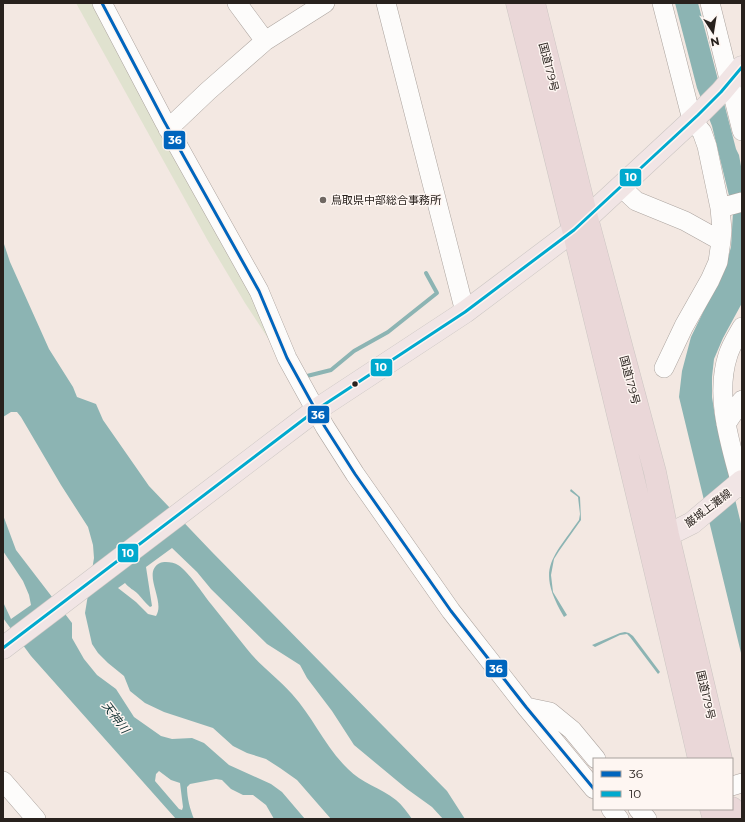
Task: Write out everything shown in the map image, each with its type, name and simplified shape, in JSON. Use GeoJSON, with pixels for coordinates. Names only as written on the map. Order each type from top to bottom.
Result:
{"type":"FeatureCollection","features":[{"type":"Feature","properties":{"kind":"highway","name":"国道179号"},"geometry":{"type":"LineString","coordinates":[[517,3],[580,224],[658,537],[721,758]]}},
{"type":"Feature","properties":{"kind":"highway","name":"国道179号"},"geometry":{"type":"LineString","coordinates":[[534,3],[580,224]]}},
{"type":"Feature","properties":{"kind":"highway","name":"国道179号"},"geometry":{"type":"LineString","coordinates":[[658,537],[699,758]]}},
{"type":"Feature","properties":{"kind":"main road"},"geometry":{"type":"LineString","coordinates":[[3,648],[312,413],[465,312],[580,224],[695,118],[731,80]]}},
{"type":"Feature","properties":{"kind":"main road","name":"巌城上灘線"},"geometry":{"type":"LineString","coordinates":[[658,537],[692,523],[740,485]]}},
{"type":"Feature","properties":{"kind":"street"},"geometry":{"type":"LineString","coordinates":[[102,3],[168,129],[259,291],[312,413],[325,427],[355,474],[451,611],[526,707],[593,788]]}},
{"type":"Feature","properties":{"kind":"street"},"geometry":{"type":"LineString","coordinates":[[237,3],[265,42]]}},
{"type":"Feature","properties":{"kind":"street"},"geometry":{"type":"LineString","coordinates":[[168,129],[208,91],[265,42],[325,3]]}},
{"type":"Feature","properties":{"kind":"street"},"geometry":{"type":"LineString","coordinates":[[386,3],[465,312]]}},
{"type":"Feature","properties":{"kind":"street"},"geometry":{"type":"LineString","coordinates":[[662,3],[695,118],[707,146],[720,208],[722,230],[718,262],[710,280],[684,326],[664,368]]}},
{"type":"Feature","properties":{"kind":"street"},"geometry":{"type":"LineString","coordinates":[[710,3],[731,80],[742,132]]}},
{"type":"Feature","properties":{"kind":"street"},"geometry":{"type":"LineString","coordinates":[[620,186],[636,201],[685,221],[721,241]]}},
{"type":"Feature","properties":{"kind":"street"},"geometry":{"type":"LineString","coordinates":[[720,208],[742,202]]}},
{"type":"Feature","properties":{"kind":"street"},"geometry":{"type":"LineString","coordinates":[[740,485],[726,424],[722,380],[728,354],[742,327]]}},
{"type":"Feature","properties":{"kind":"street"},"geometry":{"type":"LineString","coordinates":[[726,424],[742,400]]}},
{"type":"Feature","properties":{"kind":"street"},"geometry":{"type":"LineString","coordinates":[[526,707],[550,712],[572,730],[595,758]]}},
{"type":"Feature","properties":{"kind":"street"},"geometry":{"type":"LineString","coordinates":[[3,781],[36,819]]}},
{"type":"Feature","properties":{"kind":"street"},"geometry":{"type":"LineString","coordinates":[[612,810],[619,819]]}},
{"type":"Feature","properties":{"kind":"street"},"geometry":{"type":"LineString","coordinates":[[639,810],[647,819]]}},
{"type":"Feature","properties":{"kind":"green space"},"geometry":{"type":"Polygon","coordinates":[[[76,3],[99,3],[229,241],[275,349],[245,303],[208,241],[76,3]]]}},
{"type":"Feature","properties":{"kind":"water"},"geometry":{"type":"Polygon","coordinates":[[[675,3],[698,3],[736,149],[739,155],[742,172],[742,303],[723,338],[714,359],[712,397],[715,416],[742,528],[742,657],[679,397],[682,371],[691,337],[724,272],[731,247],[733,212],[712,126],[697,88],[675,3]]]}},
{"type":"Feature","properties":{"kind":"water"},"geometry":{"type":"Polygon","coordinates":[[[3,241],[10,262],[49,349],[73,387],[77,397],[96,404],[103,420],[149,486],[447,791],[465,819],[443,819],[432,807],[407,789],[354,745],[332,711],[307,678],[300,665],[267,644],[172,548],[146,567],[152,606],[150,607],[125,583],[118,588],[136,602],[148,614],[156,616],[158,603],[153,580],[155,567],[162,562],[166,562],[176,564],[182,568],[191,577],[252,655],[287,688],[340,760],[353,774],[396,800],[412,819],[331,819],[297,780],[266,759],[247,753],[233,746],[213,728],[164,712],[145,703],[130,691],[124,676],[98,653],[92,644],[85,613],[94,558],[93,545],[88,527],[61,485],[21,417],[17,412],[11,412],[3,417],[3,241]]]}},
{"type":"Feature","properties":{"kind":"water"},"geometry":{"type":"Polygon","coordinates":[[[571,489],[580,497],[581,520],[554,559],[551,575],[553,592],[567,615],[564,617],[555,601],[549,576],[550,566],[555,556],[579,520],[580,514],[578,497],[570,491],[571,489]]]}},
{"type":"Feature","properties":{"kind":"water","name":"天神川"},"geometry":{"type":"Polygon","coordinates":[[[3,515],[16,550],[72,623],[72,638],[84,659],[97,675],[116,689],[134,717],[161,736],[172,739],[192,738],[204,743],[229,765],[271,784],[282,792],[305,819],[274,819],[266,805],[253,795],[243,795],[231,789],[222,780],[216,779],[190,784],[187,787],[189,803],[194,819],[176,819],[31,656],[3,618],[3,602],[11,619],[31,605],[29,595],[23,581],[3,551],[3,515]],[[159,771],[156,774],[155,781],[179,809],[182,810],[183,807],[180,783],[171,780],[159,771]]]}},
{"type":"Feature","properties":{"kind":"water"},"geometry":{"type":"Polygon","coordinates":[[[625,632],[633,636],[660,672],[658,674],[627,634],[620,635],[595,647],[592,645],[625,632]]]}},
{"type":"Feature","properties":{"kind":"waterway"},"geometry":{"type":"LineString","coordinates":[[307,376],[331,370],[354,351],[388,332],[437,293],[426,273]]}},
{"type":"Feature","properties":{"kind":"transit line","name":"36"},"geometry":{"type":"LineString","coordinates":[[102,3],[164,121],[259,291],[287,358],[325,427],[355,474],[451,611],[526,707],[593,788]]}},
{"type":"Feature","properties":{"kind":"transit line","name":"10"},"geometry":{"type":"LineString","coordinates":[[3,648],[316,410],[465,312],[574,230],[698,115],[721,92],[742,67]]}},
{"type":"Feature","properties":{"kind":"place","name":"鳥取県中部総合事務所"},"geometry":{"type":"Point","coordinates":[323,200]}}]}
